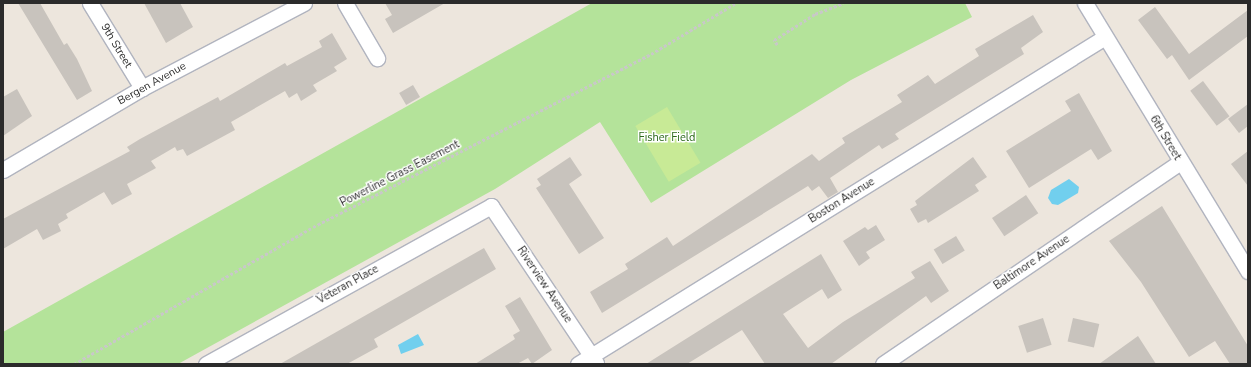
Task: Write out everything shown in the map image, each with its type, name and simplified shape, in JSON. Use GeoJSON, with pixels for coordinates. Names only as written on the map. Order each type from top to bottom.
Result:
{"type":"FeatureCollection","features":[{"type":"Feature","properties":{"kind":"street","name":"9th Street"},"geometry":{"type":"LineString","coordinates":[[90,3],[142,88]]}},
{"type":"Feature","properties":{"kind":"street","name":"Bergen Avenue"},"geometry":{"type":"LineString","coordinates":[[3,170],[142,88],[304,3]]}},
{"type":"Feature","properties":{"kind":"street"},"geometry":{"type":"LineString","coordinates":[[345,3],[377,58]]}},
{"type":"Feature","properties":{"kind":"street","name":"6th Street"},"geometry":{"type":"LineString","coordinates":[[1085,3],[1180,162],[1248,271]]}},
{"type":"Feature","properties":{"kind":"street","name":"Boston Avenue"},"geometry":{"type":"LineString","coordinates":[[578,364],[594,360],[1105,37]]}},
{"type":"Feature","properties":{"kind":"street","name":"Baltimore Avenue"},"geometry":{"type":"LineString","coordinates":[[883,364],[1180,162]]}},
{"type":"Feature","properties":{"kind":"street","name":"Riverview Avenue"},"geometry":{"type":"LineString","coordinates":[[491,206],[594,360]]}},
{"type":"Feature","properties":{"kind":"street","name":"Veteran Place"},"geometry":{"type":"LineString","coordinates":[[206,364],[491,206]]}},
{"type":"Feature","properties":{"kind":"path","name":"Powerline Grass Easement"},"geometry":{"type":"LineString","coordinates":[[74,364],[313,226],[651,54],[736,3]]}},
{"type":"Feature","properties":{"kind":"path"},"geometry":{"type":"LineString","coordinates":[[777,45],[774,40],[815,14],[843,3]]}},
{"type":"Feature","properties":{"kind":"green space","name":"Fisher Field"},"geometry":{"type":"Polygon","coordinates":[[[592,3],[965,3],[972,17],[851,80],[651,203],[600,122],[495,189],[178,364],[3,364],[3,332],[592,3]]]}},
{"type":"Feature","properties":{"kind":"green space","name":"Fisher Field"},"geometry":{"type":"Polygon","coordinates":[[[667,107],[700,163],[669,182],[635,126],[667,107]]]}},
{"type":"Feature","properties":{"kind":"water"},"geometry":{"type":"Polygon","coordinates":[[[1069,179],[1079,187],[1078,193],[1058,205],[1052,204],[1048,198],[1051,190],[1069,179]]]}},
{"type":"Feature","properties":{"kind":"water"},"geometry":{"type":"Polygon","coordinates":[[[418,334],[424,345],[401,354],[398,345],[418,334]]]}},
{"type":"Feature","properties":{"kind":"building"},"geometry":{"type":"Polygon","coordinates":[[[18,3],[40,3],[64,45],[67,43],[77,59],[92,91],[77,100],[18,3]]]}},
{"type":"Feature","properties":{"kind":"building"},"geometry":{"type":"Polygon","coordinates":[[[144,3],[180,3],[193,27],[166,43],[144,3]]]}},
{"type":"Feature","properties":{"kind":"building"},"geometry":{"type":"Polygon","coordinates":[[[385,3],[445,3],[393,33],[385,19],[392,15],[385,3]]]}},
{"type":"Feature","properties":{"kind":"building"},"geometry":{"type":"Polygon","coordinates":[[[1155,7],[1189,54],[1248,10],[1248,36],[1189,80],[1172,55],[1167,59],[1138,20],[1155,7]]]}},
{"type":"Feature","properties":{"kind":"building"},"geometry":{"type":"Polygon","coordinates":[[[1033,15],[1043,32],[1021,48],[1024,54],[895,134],[899,139],[882,149],[879,145],[830,178],[838,192],[828,198],[819,186],[812,191],[808,186],[602,313],[590,292],[628,269],[625,264],[667,237],[673,246],[812,154],[819,161],[845,143],[842,138],[902,102],[897,95],[928,75],[935,84],[979,56],[975,49],[1033,15]]]}},
{"type":"Feature","properties":{"kind":"building"},"geometry":{"type":"Polygon","coordinates":[[[332,33],[347,59],[334,67],[337,71],[313,85],[317,91],[301,101],[297,93],[289,98],[285,91],[231,122],[235,130],[187,156],[183,149],[177,151],[175,147],[151,161],[156,168],[127,184],[132,194],[112,205],[104,192],[66,214],[68,218],[58,224],[61,231],[43,240],[37,229],[3,249],[3,219],[130,151],[127,147],[140,139],[218,97],[220,101],[285,63],[287,66],[322,47],[319,41],[332,33]]]}},
{"type":"Feature","properties":{"kind":"building"},"geometry":{"type":"Polygon","coordinates":[[[1203,81],[1229,116],[1217,126],[1190,91],[1203,81]]]}},
{"type":"Feature","properties":{"kind":"building"},"geometry":{"type":"Polygon","coordinates":[[[413,85],[420,97],[406,105],[399,93],[413,85]]]}},
{"type":"Feature","properties":{"kind":"building"},"geometry":{"type":"Polygon","coordinates":[[[17,89],[32,116],[3,136],[3,97],[17,89]]]}},
{"type":"Feature","properties":{"kind":"building"},"geometry":{"type":"Polygon","coordinates":[[[1079,93],[1112,151],[1098,160],[1091,149],[1029,188],[1006,151],[1071,111],[1065,101],[1079,93]]]}},
{"type":"Feature","properties":{"kind":"building"},"geometry":{"type":"Polygon","coordinates":[[[1248,104],[1248,126],[1239,133],[1228,119],[1248,104]]]}},
{"type":"Feature","properties":{"kind":"building"},"geometry":{"type":"Polygon","coordinates":[[[1248,151],[1248,186],[1231,164],[1248,151]]]}},
{"type":"Feature","properties":{"kind":"building"},"geometry":{"type":"Polygon","coordinates":[[[570,157],[582,175],[569,184],[604,238],[579,254],[536,188],[541,185],[537,179],[570,157]]]}},
{"type":"Feature","properties":{"kind":"building"},"geometry":{"type":"Polygon","coordinates":[[[973,157],[987,177],[975,185],[979,191],[928,223],[926,219],[918,223],[910,209],[917,205],[915,201],[973,157]]]}},
{"type":"Feature","properties":{"kind":"building"},"geometry":{"type":"Polygon","coordinates":[[[1026,195],[1038,213],[1004,236],[992,218],[1026,195]]]}},
{"type":"Feature","properties":{"kind":"building"},"geometry":{"type":"Polygon","coordinates":[[[1162,206],[1248,346],[1248,364],[1230,364],[1215,341],[1189,357],[1141,282],[1109,241],[1162,206]]]}},
{"type":"Feature","properties":{"kind":"building"},"geometry":{"type":"Polygon","coordinates":[[[876,225],[885,240],[866,252],[870,258],[859,266],[843,241],[865,227],[868,230],[876,225]]]}},
{"type":"Feature","properties":{"kind":"building"},"geometry":{"type":"Polygon","coordinates":[[[956,236],[965,251],[942,264],[934,249],[956,236]]]}},
{"type":"Feature","properties":{"kind":"building"},"geometry":{"type":"Polygon","coordinates":[[[484,248],[496,269],[374,339],[378,347],[347,364],[280,364],[484,248]]]}},
{"type":"Feature","properties":{"kind":"building"},"geometry":{"type":"Polygon","coordinates":[[[821,254],[842,290],[828,299],[822,289],[783,314],[808,348],[843,322],[915,278],[911,272],[930,261],[949,291],[931,303],[926,296],[831,364],[765,364],[742,330],[687,364],[646,364],[821,254]]]}},
{"type":"Feature","properties":{"kind":"building"},"geometry":{"type":"Polygon","coordinates":[[[520,297],[552,350],[532,364],[528,358],[517,364],[475,364],[515,339],[513,335],[520,331],[505,306],[520,297]]]}},
{"type":"Feature","properties":{"kind":"building"},"geometry":{"type":"Polygon","coordinates":[[[1043,318],[1052,345],[1027,353],[1018,326],[1043,318]]]}},
{"type":"Feature","properties":{"kind":"building"},"geometry":{"type":"Polygon","coordinates":[[[1073,318],[1099,324],[1094,347],[1068,341],[1073,318]]]}},
{"type":"Feature","properties":{"kind":"building"},"geometry":{"type":"Polygon","coordinates":[[[1138,336],[1156,364],[1099,364],[1138,336]]]}}]}
